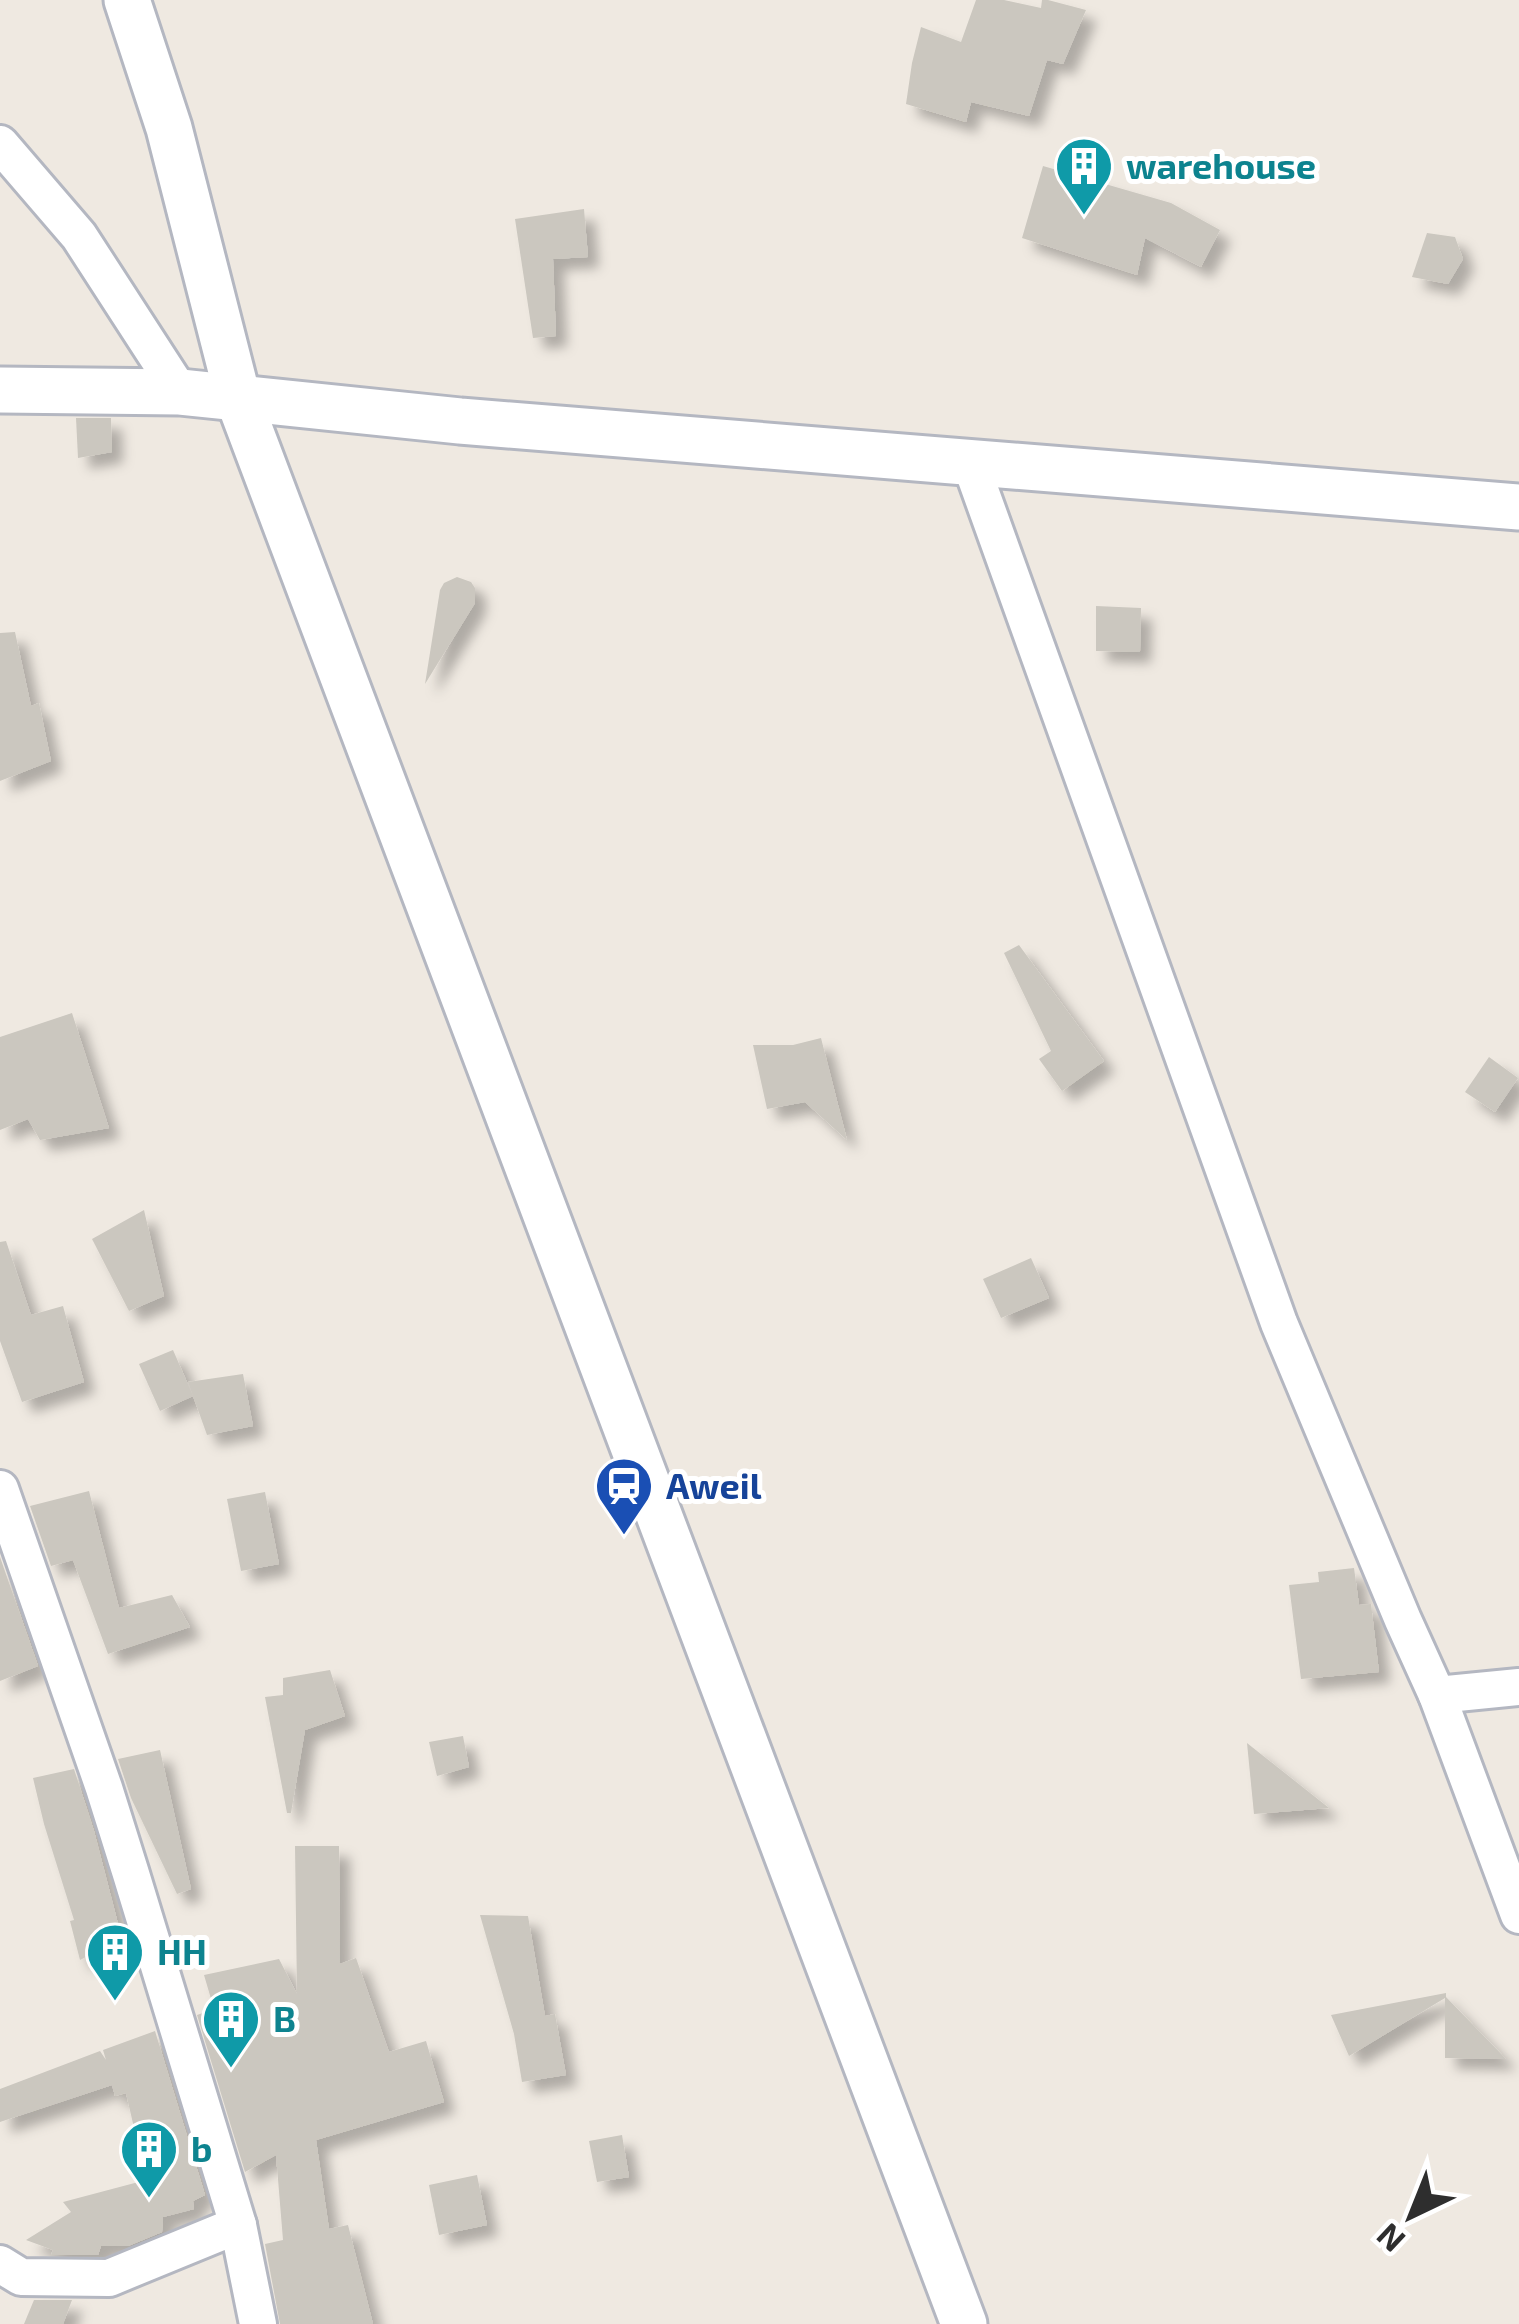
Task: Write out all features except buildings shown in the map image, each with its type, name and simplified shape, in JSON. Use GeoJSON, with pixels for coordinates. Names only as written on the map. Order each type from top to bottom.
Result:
{"type":"FeatureCollection","features":[{"type":"Feature","properties":{"kind":"street"},"geometry":{"type":"LineString","coordinates":[[127,0],[169,128],[238,398],[964,2324]]}},
{"type":"Feature","properties":{"kind":"street"},"geometry":{"type":"LineString","coordinates":[[0,144],[80,236],[180,392]]}},
{"type":"Feature","properties":{"kind":"street"},"geometry":{"type":"LineString","coordinates":[[0,389],[180,392],[460,421],[1519,507]]}},
{"type":"Feature","properties":{"kind":"street"},"geometry":{"type":"LineString","coordinates":[[970,462],[1279,1323],[1437,1695],[1519,1915]]}},
{"type":"Feature","properties":{"kind":"street"},"geometry":{"type":"LineString","coordinates":[[0,1489],[104,1788],[238,2224],[258,2324]]}},
{"type":"Feature","properties":{"kind":"street"},"geometry":{"type":"LineString","coordinates":[[1437,1695],[1519,1687]]}},
{"type":"Feature","properties":{"kind":"street"},"geometry":{"type":"LineString","coordinates":[[0,2264],[21,2277],[109,2278],[238,2224]]}},
{"type":"Feature","properties":{"kind":"place","name":"warehouse"},"geometry":{"type":"Point","coordinates":[1084,217]}},
{"type":"Feature","properties":{"kind":"place","name":"Aweil"},"geometry":{"type":"Point","coordinates":[624,1537]}},
{"type":"Feature","properties":{"kind":"place","name":"HH"},"geometry":{"type":"Point","coordinates":[115,2003]}},
{"type":"Feature","properties":{"kind":"place","name":"B"},"geometry":{"type":"Point","coordinates":[231,2070]}},
{"type":"Feature","properties":{"kind":"place","name":"b"},"geometry":{"type":"Point","coordinates":[149,2200]}}]}
